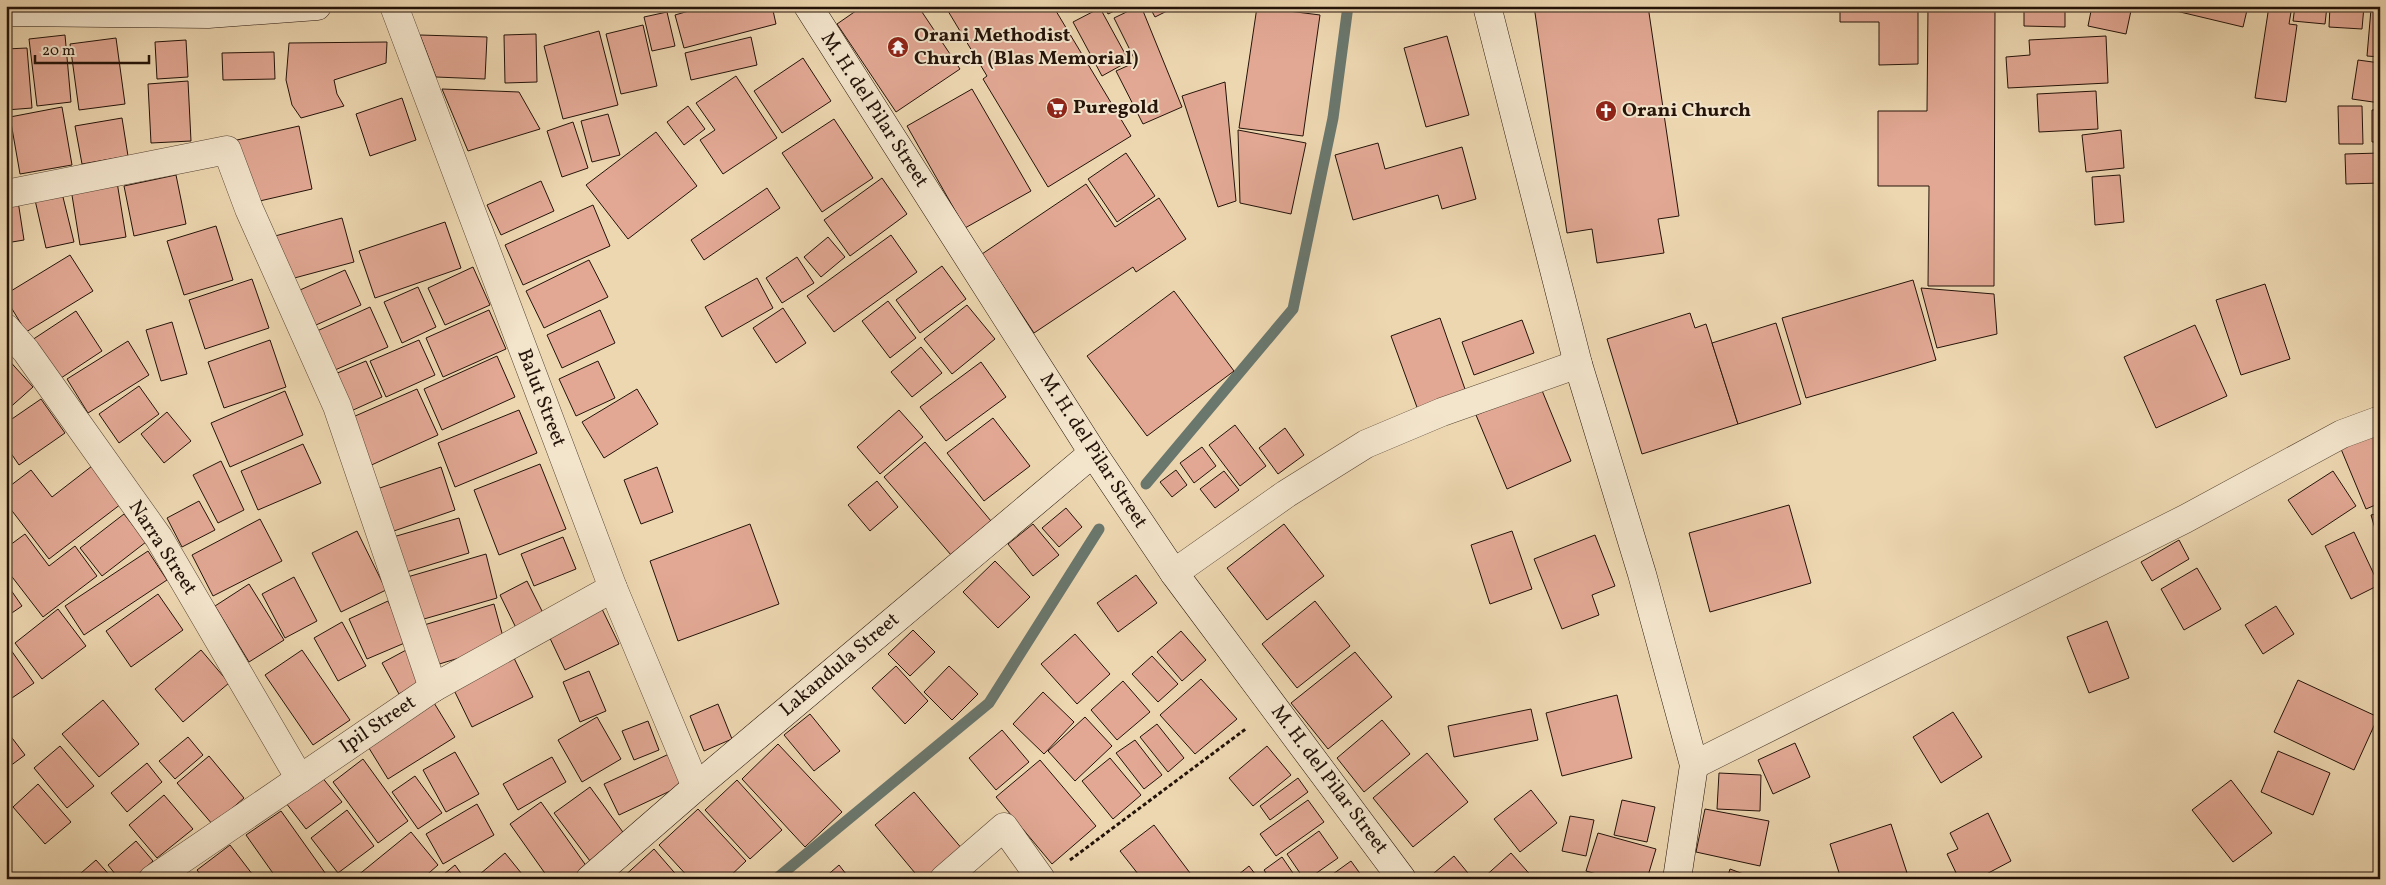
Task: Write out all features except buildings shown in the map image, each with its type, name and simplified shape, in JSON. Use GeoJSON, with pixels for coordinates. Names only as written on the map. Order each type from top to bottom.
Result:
{"type":"FeatureCollection","features":[{"type":"Feature","properties":{"kind":"street"},"geometry":{"type":"LineString","coordinates":[[6,12],[208,14],[317,6]]}},
{"type":"Feature","properties":{"kind":"street","name":"Balut Street"},"geometry":{"type":"LineString","coordinates":[[394,6],[613,588],[696,787]]}},
{"type":"Feature","properties":{"kind":"street","name":"M. H. del Pilar Street"},"geometry":{"type":"LineString","coordinates":[[808,6],[1093,453],[1174,573],[1276,707],[1402,879]]}},
{"type":"Feature","properties":{"kind":"street"},"geometry":{"type":"LineString","coordinates":[[1487,6],[1578,364],[1642,574],[1694,764],[1677,879]]}},
{"type":"Feature","properties":{"kind":"street"},"geometry":{"type":"LineString","coordinates":[[6,194],[227,150],[249,209],[337,406],[433,688]]}},
{"type":"Feature","properties":{"kind":"street","name":"Narra Street"},"geometry":{"type":"LineString","coordinates":[[6,328],[26,351],[159,538],[300,779]]}},
{"type":"Feature","properties":{"kind":"street"},"geometry":{"type":"LineString","coordinates":[[1174,573],[1286,494],[1366,444],[1442,412],[1578,364]]}},
{"type":"Feature","properties":{"kind":"street"},"geometry":{"type":"LineString","coordinates":[[1694,764],[2185,519],[2342,434],[2380,420]]}},
{"type":"Feature","properties":{"kind":"street","name":"Lakandula Street"},"geometry":{"type":"LineString","coordinates":[[590,879],[696,787],[1093,453]]}},
{"type":"Feature","properties":{"kind":"street","name":"Ipil Street"},"geometry":{"type":"LineString","coordinates":[[153,879],[433,688],[613,588]]}},
{"type":"Feature","properties":{"kind":"street"},"geometry":{"type":"LineString","coordinates":[[944,879],[1004,827],[1041,879]]}},
{"type":"Feature","properties":{"kind":"path"},"geometry":{"type":"LineString","coordinates":[[1069,861],[1276,707]]}},
{"type":"Feature","properties":{"kind":"waterway"},"geometry":{"type":"LineString","coordinates":[[1146,484],[1293,309],[1333,118],[1348,6]]}},
{"type":"Feature","properties":{"kind":"waterway"},"geometry":{"type":"LineString","coordinates":[[776,879],[989,703],[1099,529]]}},
{"type":"Feature","properties":{"kind":"place","name":"Orani Methodist Church (Blas Memorial)"},"geometry":{"type":"Point","coordinates":[898,47]}},
{"type":"Feature","properties":{"kind":"place","name":"Puregold"},"geometry":{"type":"Point","coordinates":[1057,108]}},
{"type":"Feature","properties":{"kind":"place","name":"Orani Church"},"geometry":{"type":"Point","coordinates":[1606,111]}}]}
